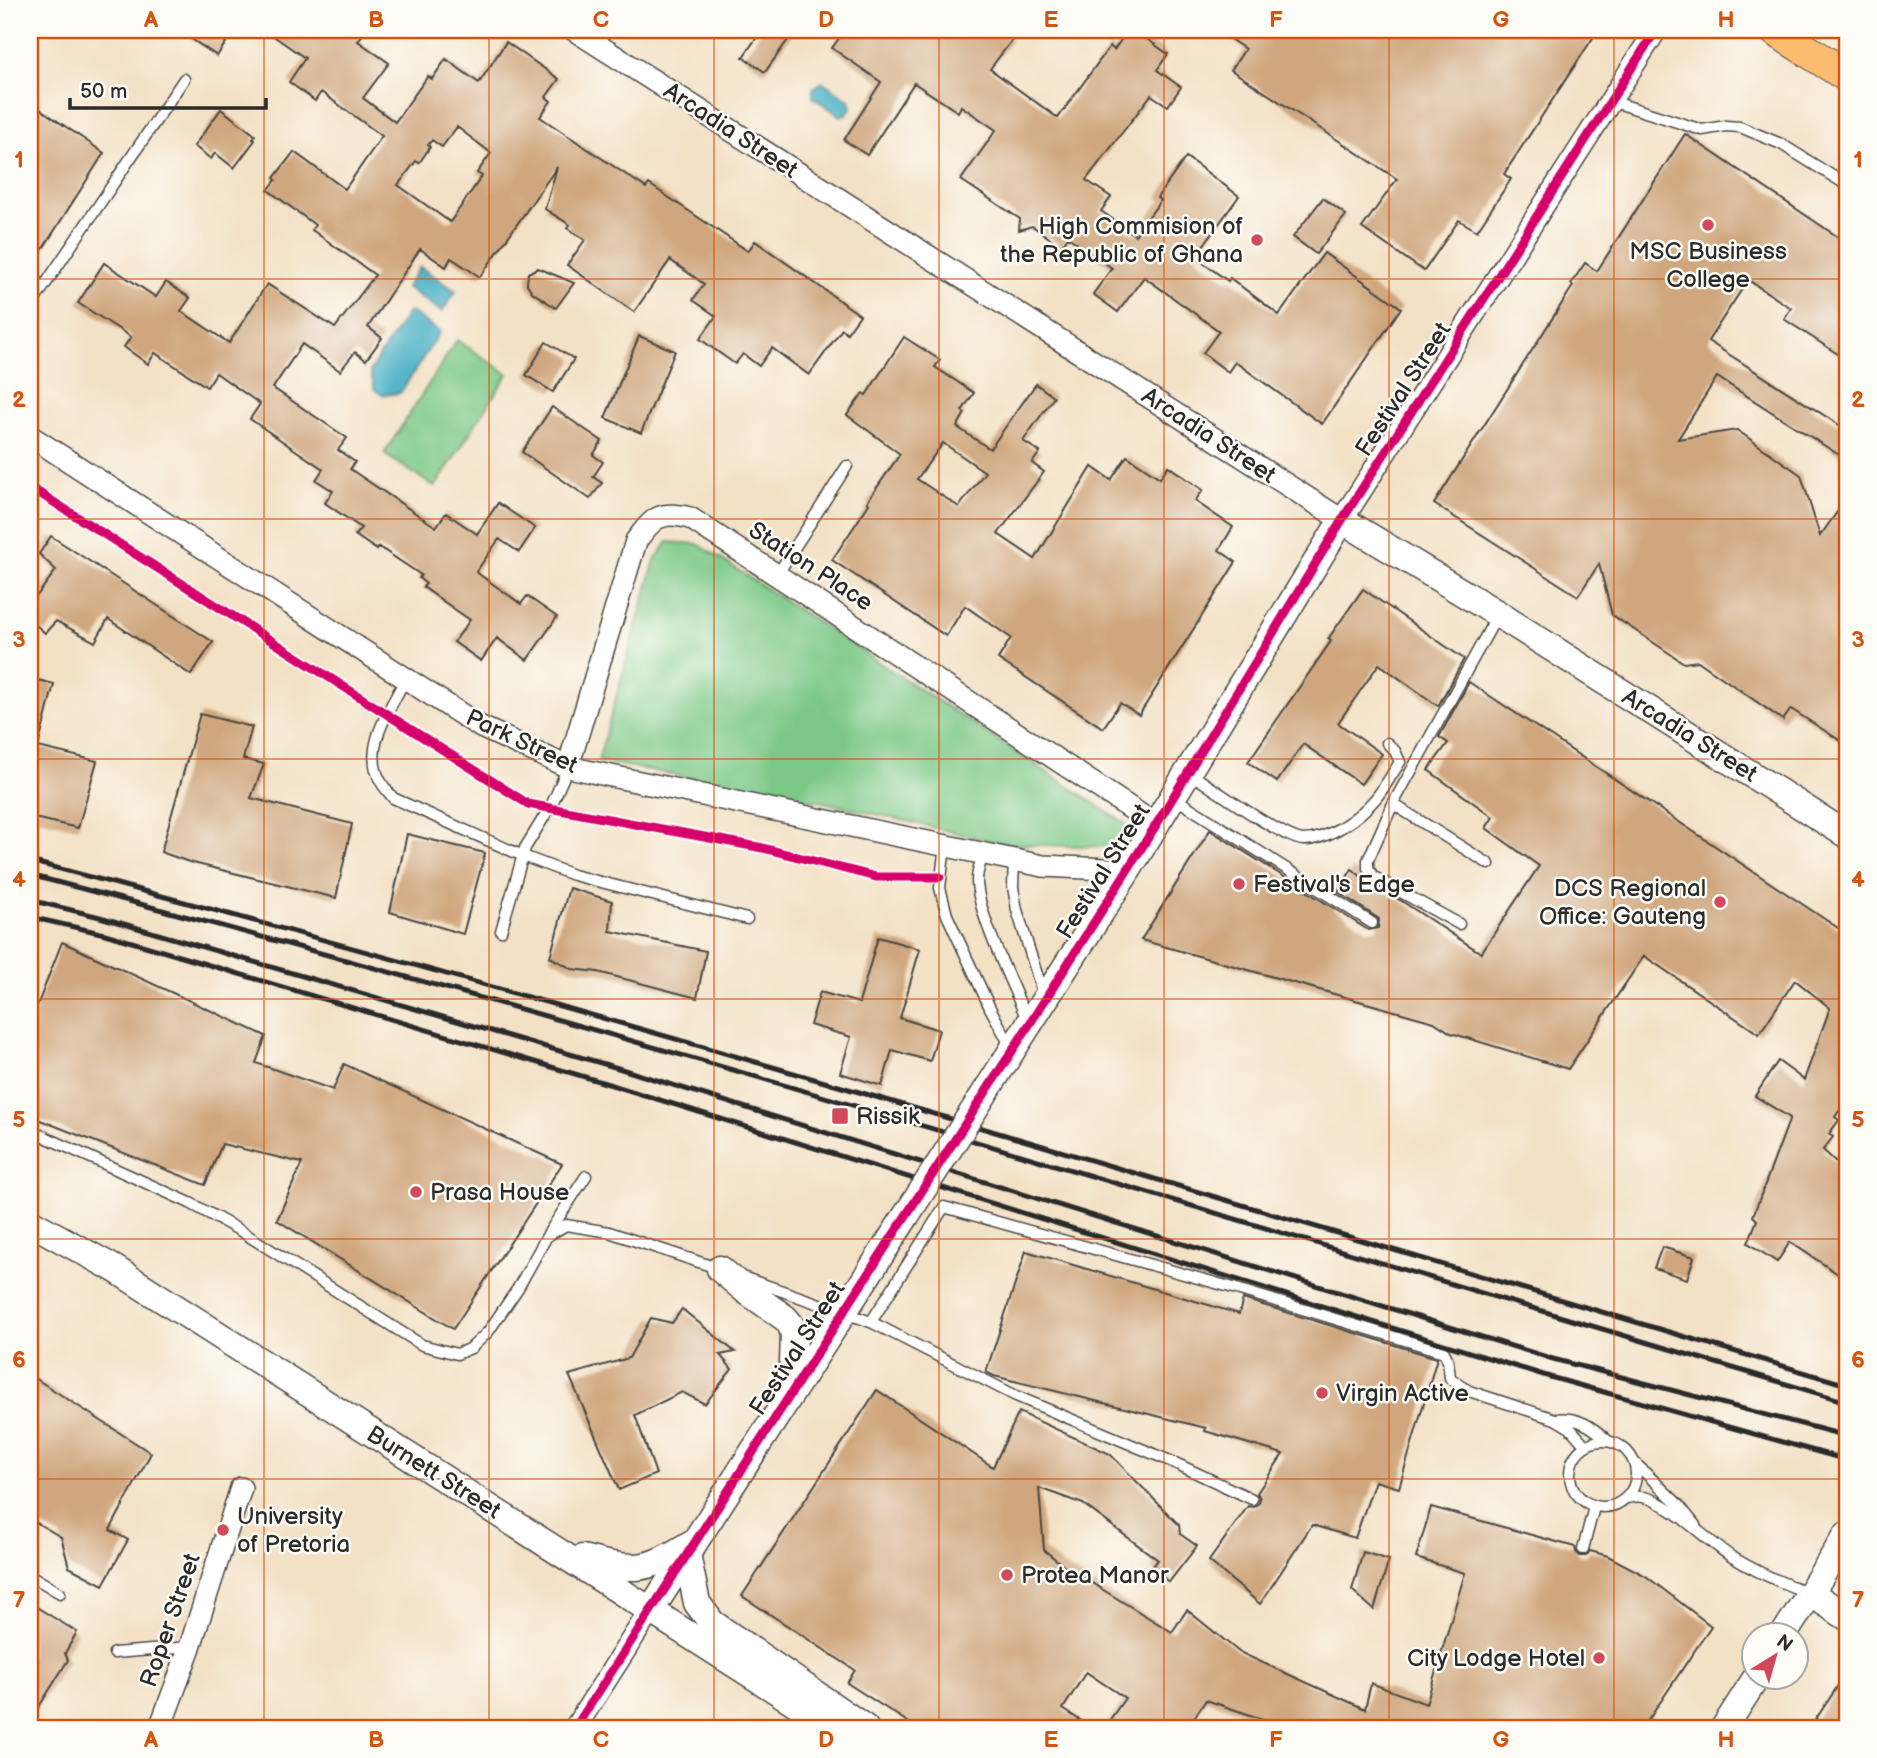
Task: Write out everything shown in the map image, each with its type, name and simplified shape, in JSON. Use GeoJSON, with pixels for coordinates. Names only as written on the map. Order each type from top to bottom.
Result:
{"type":"FeatureCollection","features":[{"type":"Feature","properties":{"kind":"main road"},"geometry":{"type":"LineString","coordinates":[[1775,30],[1847,76]]}},
{"type":"Feature","properties":{"kind":"street","name":"Arcadia Street"},"geometry":{"type":"LineString","coordinates":[[574,30],[1342,520],[1498,614],[1847,835]]}},
{"type":"Feature","properties":{"kind":"street","name":"Festival Street"},"geometry":{"type":"LineString","coordinates":[[575,1728],[1030,1024],[1156,825],[1342,520],[1656,30]]}},
{"type":"Feature","properties":{"kind":"street","name":"Park Street"},"geometry":{"type":"LineString","coordinates":[[30,436],[481,727],[568,767],[1043,866],[1128,870]]}},
{"type":"Feature","properties":{"kind":"street","name":"Station Place"},"geometry":{"type":"LineString","coordinates":[[568,767],[636,541],[651,521],[672,513],[690,518],[1156,825]]}},
{"type":"Feature","properties":{"kind":"street","name":"Burnett Street"},"geometry":{"type":"LineString","coordinates":[[30,1222],[115,1269],[835,1728]]}},
{"type":"Feature","properties":{"kind":"street"},"geometry":{"type":"LineString","coordinates":[[720,1269],[791,1325],[794,1335],[792,1390]]}},
{"type":"Feature","properties":{"kind":"street","name":"Roper Street"},"geometry":{"type":"LineString","coordinates":[[160,1728],[190,1647],[241,1488]]}},
{"type":"Feature","properties":{"kind":"street"},"geometry":{"type":"LineString","coordinates":[[1792,1622],[1847,1535]]}},
{"type":"Feature","properties":{"kind":"street"},"geometry":{"type":"LineString","coordinates":[[560,1552],[619,1567],[642,1568],[691,1548],[697,1603],[712,1623],[865,1728]]}},
{"type":"Feature","properties":{"kind":"street"},"geometry":{"type":"LineString","coordinates":[[1810,1593],[1847,1617]]}},
{"type":"Feature","properties":{"kind":"street"},"geometry":{"type":"LineString","coordinates":[[1724,1728],[1747,1692]]}},
{"type":"Feature","properties":{"kind":"lane"},"geometry":{"type":"LineString","coordinates":[[30,307],[184,79]]}},
{"type":"Feature","properties":{"kind":"lane"},"geometry":{"type":"LineString","coordinates":[[1611,101],[1702,130],[1740,127],[1782,144],[1847,185]]}},
{"type":"Feature","properties":{"kind":"lane"},"geometry":{"type":"LineString","coordinates":[[778,575],[847,466]]}},
{"type":"Feature","properties":{"kind":"lane"},"geometry":{"type":"LineString","coordinates":[[1459,924],[1374,877],[1368,868],[1368,860],[1393,804],[1498,614]]}},
{"type":"Feature","properties":{"kind":"lane"},"geometry":{"type":"LineString","coordinates":[[406,678],[386,716],[373,757],[379,779],[393,798],[523,856],[573,875],[747,919]]}},
{"type":"Feature","properties":{"kind":"lane"},"geometry":{"type":"LineString","coordinates":[[1188,772],[1280,831],[1301,840],[1319,838],[1347,823],[1375,799],[1400,762],[1398,755],[1387,743]]}},
{"type":"Feature","properties":{"kind":"lane"},"geometry":{"type":"LineString","coordinates":[[501,931],[525,848],[552,804],[568,767]]}},
{"type":"Feature","properties":{"kind":"lane"},"geometry":{"type":"LineString","coordinates":[[1173,797],[1372,923]]}},
{"type":"Feature","properties":{"kind":"lane"},"geometry":{"type":"LineString","coordinates":[[1393,804],[1489,864]]}},
{"type":"Feature","properties":{"kind":"lane"},"geometry":{"type":"LineString","coordinates":[[945,845],[940,888],[947,915],[1009,1055]]}},
{"type":"Feature","properties":{"kind":"lane"},"geometry":{"type":"LineString","coordinates":[[984,853],[977,877],[985,918],[1030,1024]]}},
{"type":"Feature","properties":{"kind":"lane"},"geometry":{"type":"LineString","coordinates":[[1014,860],[1013,887],[1017,909],[1044,1000]]}},
{"type":"Feature","properties":{"kind":"lane"},"geometry":{"type":"LineString","coordinates":[[30,1130],[190,1203],[239,1230],[422,1345],[457,1354],[471,1348],[488,1332],[586,1176]]}},
{"type":"Feature","properties":{"kind":"lane"},"geometry":{"type":"LineString","coordinates":[[871,1322],[944,1207],[1230,1287],[1444,1352],[1450,1378],[1469,1391],[1555,1419],[1570,1428],[1585,1445]]}},
{"type":"Feature","properties":{"kind":"lane"},"geometry":{"type":"LineString","coordinates":[[547,1236],[566,1225],[609,1232],[871,1322],[1016,1395],[1252,1499]]}},
{"type":"Feature","properties":{"kind":"lane"},"geometry":{"type":"LineString","coordinates":[[1555,1419],[1578,1419],[1608,1441]]}},
{"type":"Feature","properties":{"kind":"lane"},"geometry":{"type":"LineString","coordinates":[[1698,1530],[1679,1505],[1619,1444],[1596,1441],[1585,1445],[1575,1455],[1570,1468],[1570,1482],[1577,1495],[1594,1507],[1615,1505],[1627,1498],[1642,1497],[1656,1502],[1698,1530],[1731,1557],[1778,1582],[1810,1593]]}},
{"type":"Feature","properties":{"kind":"lane"},"geometry":{"type":"LineString","coordinates":[[1627,1498],[1635,1485],[1637,1474],[1634,1462]]}},
{"type":"Feature","properties":{"kind":"lane"},"geometry":{"type":"LineString","coordinates":[[1583,1549],[1594,1507]]}},
{"type":"Feature","properties":{"kind":"lane"},"geometry":{"type":"LineString","coordinates":[[30,1575],[60,1593]]}},
{"type":"Feature","properties":{"kind":"lane"},"geometry":{"type":"LineString","coordinates":[[114,1653],[190,1647]]}},
{"type":"Feature","properties":{"kind":"green space"},"geometry":{"type":"Polygon","coordinates":[[[457,340],[508,374],[435,487],[384,454],[457,340]]]}},
{"type":"Feature","properties":{"kind":"green space"},"geometry":{"type":"Polygon","coordinates":[[[668,542],[698,544],[1129,826],[1114,847],[1004,844],[828,803],[598,761],[655,560],[668,542]]]}},
{"type":"Feature","properties":{"kind":"water"},"geometry":{"type":"Polygon","coordinates":[[[823,82],[850,100],[851,108],[846,114],[840,116],[813,97],[813,88],[823,82]]]}},
{"type":"Feature","properties":{"kind":"water"},"geometry":{"type":"Polygon","coordinates":[[[420,267],[456,291],[442,312],[406,287],[420,267]]]}},
{"type":"Feature","properties":{"kind":"water"},"geometry":{"type":"Polygon","coordinates":[[[409,311],[440,332],[400,393],[383,395],[375,390],[370,371],[409,311]]]}},
{"type":"Feature","properties":{"kind":"building"},"geometry":{"type":"Polygon","coordinates":[[[178,30],[234,30],[217,56],[178,30]]]}},
{"type":"Feature","properties":{"kind":"building"},"geometry":{"type":"Polygon","coordinates":[[[265,30],[366,30],[358,41],[389,63],[363,98],[395,122],[428,76],[432,79],[446,59],[479,83],[506,42],[559,79],[546,97],[551,101],[540,117],[646,188],[649,184],[748,251],[755,241],[860,315],[847,333],[842,329],[809,375],[772,348],[759,366],[743,354],[735,364],[700,339],[716,316],[693,300],[704,284],[670,260],[634,312],[567,265],[585,240],[567,228],[570,225],[545,209],[557,167],[480,277],[451,258],[446,267],[420,249],[368,327],[382,338],[366,360],[355,352],[340,371],[302,344],[273,388],[347,438],[338,450],[355,462],[350,469],[436,527],[446,513],[477,534],[498,503],[535,528],[519,552],[499,539],[476,572],[521,604],[527,596],[557,617],[527,660],[497,638],[481,661],[454,642],[470,620],[423,587],[426,584],[419,578],[421,575],[379,547],[377,550],[355,535],[361,528],[325,503],[333,491],[316,480],[323,469],[250,419],[260,404],[216,373],[207,387],[155,353],[148,364],[124,347],[131,337],[78,303],[104,263],[156,297],[166,282],[190,298],[181,311],[229,343],[267,284],[335,328],[375,275],[312,230],[315,225],[268,190],[294,152],[345,189],[382,136],[321,92],[315,101],[289,82],[305,58],[265,30]],[[457,127],[442,147],[432,140],[419,163],[416,161],[398,185],[450,222],[482,176],[477,173],[491,153],[457,127]]]}},
{"type":"Feature","properties":{"kind":"building"},"geometry":{"type":"Polygon","coordinates":[[[762,30],[795,30],[765,72],[743,57],[762,30]]]}},
{"type":"Feature","properties":{"kind":"building"},"geometry":{"type":"Polygon","coordinates":[[[845,30],[998,30],[1012,40],[990,69],[1058,118],[1110,46],[1114,50],[1128,30],[1134,30],[1168,54],[1157,70],[1181,87],[1168,106],[1151,95],[1086,180],[1111,197],[1101,211],[1135,235],[1161,200],[1157,198],[1186,157],[1239,196],[1195,257],[1228,281],[1230,278],[1279,315],[1324,253],[1401,308],[1322,424],[1235,362],[1228,372],[1203,353],[1219,331],[1144,277],[1118,312],[1093,294],[1112,268],[1068,237],[1061,246],[1032,226],[1019,230],[1020,219],[961,180],[996,130],[961,106],[958,112],[914,83],[867,155],[844,140],[881,82],[832,48],[845,30]]]}},
{"type":"Feature","properties":{"kind":"building"},"geometry":{"type":"Polygon","coordinates":[[[1216,30],[1598,30],[1504,174],[1511,179],[1477,231],[1459,220],[1424,271],[1362,228],[1397,179],[1231,70],[1245,49],[1216,30]]]}},
{"type":"Feature","properties":{"kind":"building"},"geometry":{"type":"Polygon","coordinates":[[[30,102],[104,153],[30,269],[30,102]]]}},
{"type":"Feature","properties":{"kind":"building"},"geometry":{"type":"Polygon","coordinates":[[[221,109],[255,135],[255,140],[234,168],[215,153],[211,159],[194,146],[221,109]]]}},
{"type":"Feature","properties":{"kind":"building"},"geometry":{"type":"Polygon","coordinates":[[[1685,134],[1847,243],[1847,360],[1784,319],[1791,308],[1748,280],[1708,341],[1847,430],[1847,460],[1717,377],[1678,439],[1737,430],[1801,475],[1820,536],[1847,498],[1847,745],[1791,709],[1783,720],[1698,661],[1684,663],[1612,615],[1599,564],[1578,596],[1434,504],[1585,263],[1597,271],[1685,134]]]}},
{"type":"Feature","properties":{"kind":"building"},"geometry":{"type":"Polygon","coordinates":[[[1323,198],[1346,215],[1316,254],[1293,237],[1323,198]]]}},
{"type":"Feature","properties":{"kind":"building"},"geometry":{"type":"Polygon","coordinates":[[[538,268],[574,283],[556,308],[532,292],[527,284],[528,273],[538,268]]]}},
{"type":"Feature","properties":{"kind":"building"},"geometry":{"type":"Polygon","coordinates":[[[639,336],[675,351],[641,433],[605,418],[639,336]]]}},
{"type":"Feature","properties":{"kind":"building"},"geometry":{"type":"Polygon","coordinates":[[[904,337],[940,360],[935,367],[974,393],[962,411],[965,413],[957,427],[990,449],[1036,384],[1054,397],[1023,441],[1040,452],[1032,463],[1044,472],[998,534],[1035,559],[1092,467],[1111,480],[1127,456],[1160,478],[1168,466],[1203,490],[1195,501],[1233,527],[1219,550],[1236,562],[1139,715],[1120,703],[1103,728],[998,659],[1011,638],[965,606],[946,636],[832,560],[900,454],[847,415],[863,393],[866,395],[904,337]],[[943,443],[917,479],[959,507],[985,472],[943,443]]]}},
{"type":"Feature","properties":{"kind":"building"},"geometry":{"type":"Polygon","coordinates":[[[546,342],[574,359],[553,392],[526,375],[546,342]]]}},
{"type":"Feature","properties":{"kind":"building"},"geometry":{"type":"Polygon","coordinates":[[[552,407],[602,441],[593,455],[603,462],[593,477],[602,483],[590,499],[522,452],[552,407]]]}},
{"type":"Feature","properties":{"kind":"building"},"geometry":{"type":"Polygon","coordinates":[[[51,536],[213,642],[191,675],[108,619],[95,642],[56,621],[45,633],[30,620],[30,605],[56,570],[39,554],[51,536]]]}},
{"type":"Feature","properties":{"kind":"building"},"geometry":{"type":"Polygon","coordinates":[[[1363,589],[1464,659],[1438,706],[1379,664],[1338,723],[1382,754],[1361,784],[1303,744],[1277,782],[1248,762],[1331,641],[1328,639],[1363,589]]]}},
{"type":"Feature","properties":{"kind":"building"},"geometry":{"type":"Polygon","coordinates":[[[30,678],[54,684],[38,747],[97,761],[78,828],[30,817],[30,678]]]}},
{"type":"Feature","properties":{"kind":"building"},"geometry":{"type":"Polygon","coordinates":[[[1469,682],[1847,934],[1847,1099],[1835,1117],[1839,1120],[1829,1134],[1833,1137],[1823,1150],[1847,1172],[1847,1280],[1790,1242],[1777,1262],[1748,1243],[1757,1220],[1753,1216],[1790,1118],[1755,1096],[1778,1061],[1804,1080],[1830,1008],[1795,980],[1759,1034],[1644,956],[1568,1069],[1451,1033],[1434,1022],[1141,940],[1210,830],[1368,930],[1378,928],[1379,919],[1338,892],[1352,869],[1370,884],[1400,900],[1481,953],[1539,866],[1486,828],[1493,817],[1428,770],[1448,743],[1439,737],[1469,682]]]}},
{"type":"Feature","properties":{"kind":"building"},"geometry":{"type":"Polygon","coordinates":[[[200,714],[252,727],[243,759],[264,764],[251,798],[352,824],[336,898],[189,862],[161,852],[200,714]]]}},
{"type":"Feature","properties":{"kind":"building"},"geometry":{"type":"Polygon","coordinates":[[[407,834],[485,853],[463,934],[390,912],[407,834]]]}},
{"type":"Feature","properties":{"kind":"building"},"geometry":{"type":"Polygon","coordinates":[[[569,888],[612,901],[610,931],[706,951],[697,998],[598,972],[572,969],[550,957],[569,888]]]}},
{"type":"Feature","properties":{"kind":"building"},"geometry":{"type":"Polygon","coordinates":[[[878,937],[920,949],[900,1018],[939,1030],[930,1061],[892,1050],[882,1086],[840,1073],[851,1037],[810,1025],[820,992],[859,1003],[878,937]]]}},
{"type":"Feature","properties":{"kind":"building"},"geometry":{"type":"Polygon","coordinates":[[[62,942],[266,1036],[256,1063],[333,1090],[344,1064],[562,1164],[453,1329],[277,1220],[302,1163],[222,1144],[205,1185],[30,1116],[30,1024],[62,942]]]}},
{"type":"Feature","properties":{"kind":"building"},"geometry":{"type":"Polygon","coordinates":[[[1662,1247],[1694,1257],[1687,1279],[1654,1268],[1662,1247]]]}},
{"type":"Feature","properties":{"kind":"building"},"geometry":{"type":"Polygon","coordinates":[[[1026,1251],[1239,1314],[1243,1299],[1437,1358],[1399,1488],[1375,1481],[1355,1538],[1312,1525],[1260,1604],[1209,1561],[1248,1506],[1253,1507],[1259,1503],[1257,1493],[1283,1454],[1205,1431],[1206,1428],[986,1372],[1026,1251]]]}},
{"type":"Feature","properties":{"kind":"building"},"geometry":{"type":"Polygon","coordinates":[[[682,1309],[735,1352],[720,1355],[732,1369],[705,1404],[682,1392],[635,1415],[656,1474],[619,1490],[569,1375],[629,1358],[651,1318],[672,1323],[682,1309]]]}},
{"type":"Feature","properties":{"kind":"building"},"geometry":{"type":"Polygon","coordinates":[[[30,1375],[151,1453],[110,1530],[128,1540],[103,1585],[69,1567],[61,1537],[30,1519],[30,1375]]]}},
{"type":"Feature","properties":{"kind":"building"},"geometry":{"type":"Polygon","coordinates":[[[877,1390],[993,1467],[1019,1412],[1110,1454],[1179,1525],[1180,1534],[1197,1546],[1169,1582],[1151,1568],[1158,1560],[1083,1504],[1039,1488],[1044,1550],[1064,1566],[1172,1632],[1187,1610],[1239,1652],[1365,1709],[1371,1683],[1426,1704],[1465,1573],[1416,1558],[1431,1507],[1575,1547],[1580,1556],[1586,1556],[1590,1551],[1608,1556],[1646,1576],[1711,1626],[1643,1728],[1273,1728],[1274,1723],[1206,1700],[1187,1728],[1104,1728],[1125,1698],[1086,1672],[1063,1709],[1092,1728],[917,1728],[847,1683],[855,1670],[742,1596],[877,1390]]]}},
{"type":"Feature","properties":{"kind":"building"},"geometry":{"type":"Polygon","coordinates":[[[1363,1552],[1389,1560],[1374,1610],[1352,1590],[1363,1552]]]}},
{"type":"Feature","properties":{"kind":"building"},"geometry":{"type":"Polygon","coordinates":[[[30,1603],[77,1632],[65,1653],[68,1660],[30,1721],[30,1603]]]}},
{"type":"Feature","properties":{"kind":"building"},"geometry":{"type":"Polygon","coordinates":[[[1847,1672],[1847,1728],[1810,1728],[1847,1672]]]}},
{"type":"Feature","properties":{"kind":"railway"},"geometry":{"type":"LineString","coordinates":[[30,861],[714,1050],[1847,1385]]}},
{"type":"Feature","properties":{"kind":"railway"},"geometry":{"type":"LineString","coordinates":[[30,875],[486,999],[713,1064],[1847,1402]]}},
{"type":"Feature","properties":{"kind":"railway"},"geometry":{"type":"LineString","coordinates":[[30,900],[100,917],[618,1068],[1553,1359],[1847,1436]]}},
{"type":"Feature","properties":{"kind":"railway"},"geometry":{"type":"LineString","coordinates":[[30,917],[105,934],[612,1085],[1550,1377],[1847,1460]]}},
{"type":"Feature","properties":{"kind":"cycle path"},"geometry":{"type":"LineString","coordinates":[[575,1728],[1029,1025],[1156,825],[1342,520],[1656,30]]}},
{"type":"Feature","properties":{"kind":"cycle path"},"geometry":{"type":"LineString","coordinates":[[30,487],[528,804],[763,848],[876,877],[940,877]]}},
{"type":"Feature","properties":{"kind":"place","name":"MSC Business College"},"geometry":{"type":"Point","coordinates":[1708,225]}},
{"type":"Feature","properties":{"kind":"place","name":"High Commision of the Republic of Ghana"},"geometry":{"type":"Point","coordinates":[1257,240]}},
{"type":"Feature","properties":{"kind":"place","name":"Festival's Edge"},"geometry":{"type":"Point","coordinates":[1239,884]}},
{"type":"Feature","properties":{"kind":"place","name":"DCS Regional Office: Gauteng"},"geometry":{"type":"Point","coordinates":[1720,902]}},
{"type":"Feature","properties":{"kind":"place","name":"Rissik"},"geometry":{"type":"Point","coordinates":[840,1116]}},
{"type":"Feature","properties":{"kind":"place","name":"Prasa House"},"geometry":{"type":"Point","coordinates":[416,1192]}},
{"type":"Feature","properties":{"kind":"place","name":"Virgin Active"},"geometry":{"type":"Point","coordinates":[1322,1393]}},
{"type":"Feature","properties":{"kind":"place","name":"University of Pretoria"},"geometry":{"type":"Point","coordinates":[223,1530]}},
{"type":"Feature","properties":{"kind":"place","name":"Protea Manor"},"geometry":{"type":"Point","coordinates":[1007,1575]}},
{"type":"Feature","properties":{"kind":"place","name":"City Lodge Hotel"},"geometry":{"type":"Point","coordinates":[1599,1658]}}]}
